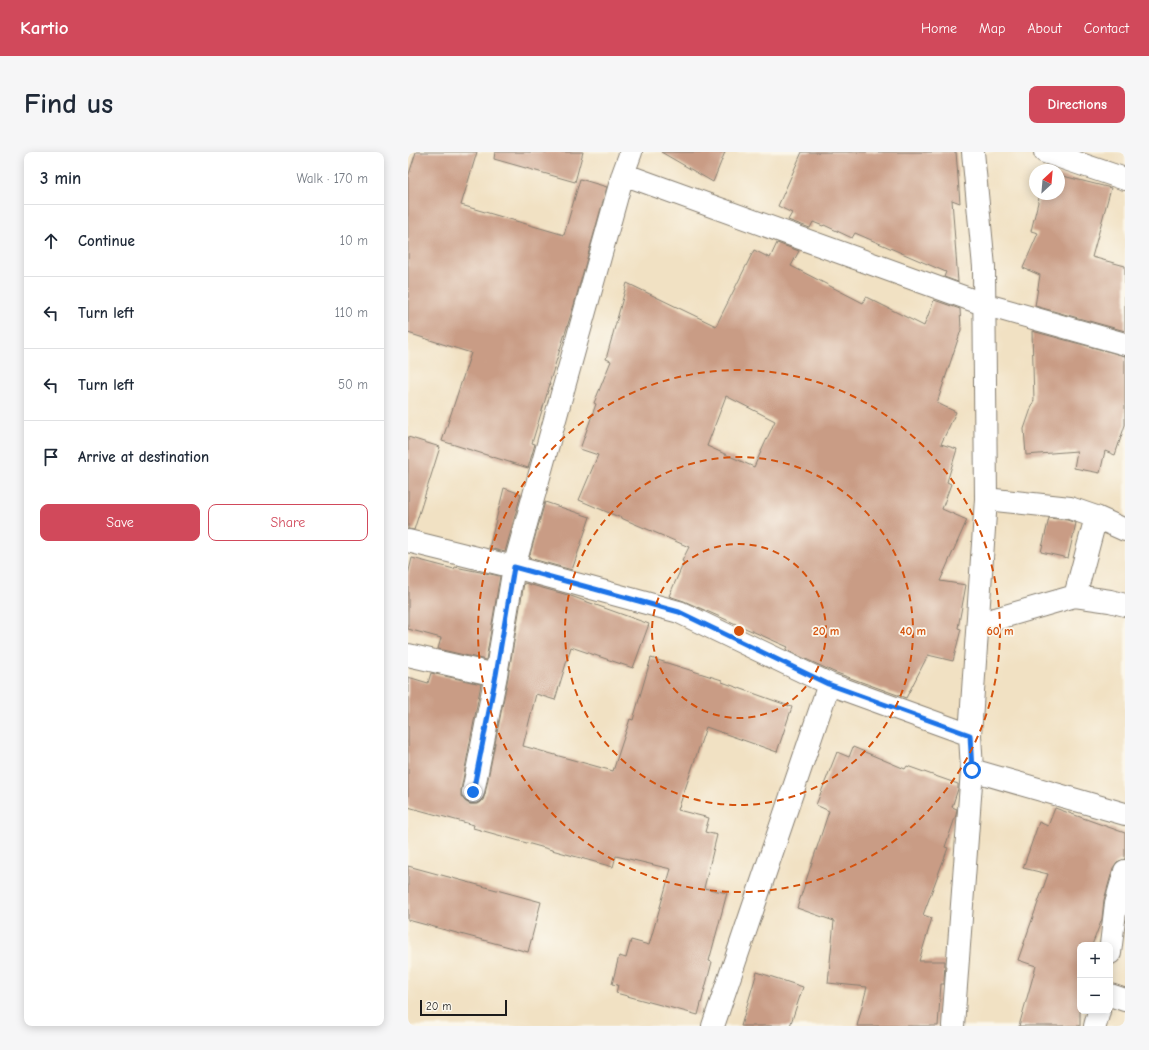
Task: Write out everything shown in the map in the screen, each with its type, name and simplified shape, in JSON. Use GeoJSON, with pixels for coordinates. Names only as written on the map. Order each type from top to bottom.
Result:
{"type":"FeatureCollection","features":[{"type":"Feature","properties":{"kind":"street"},"geometry":{"type":"LineString","coordinates":[[473,792],[496,675],[514,567],[623,174],[631,152]]}},
{"type":"Feature","properties":{"kind":"street"},"geometry":{"type":"LineString","coordinates":[[953,1026],[972,770],[970,735],[986,499],[983,304],[984,267],[973,152]]}},
{"type":"Feature","properties":{"kind":"street"},"geometry":{"type":"LineString","coordinates":[[1045,152],[1125,179]]}},
{"type":"Feature","properties":{"kind":"street"},"geometry":{"type":"LineString","coordinates":[[623,174],[983,304],[1125,344]]}},
{"type":"Feature","properties":{"kind":"street"},"geometry":{"type":"LineString","coordinates":[[986,499],[1070,508],[1096,517],[1125,530]]}},
{"type":"Feature","properties":{"kind":"street"},"geometry":{"type":"LineString","coordinates":[[1075,596],[1096,517]]}},
{"type":"Feature","properties":{"kind":"street"},"geometry":{"type":"LineString","coordinates":[[408,541],[514,567],[679,612],[828,684],[970,735]]}},
{"type":"Feature","properties":{"kind":"street"},"geometry":{"type":"LineString","coordinates":[[978,624],[1075,596],[1110,601],[1125,605]]}},
{"type":"Feature","properties":{"kind":"street"},"geometry":{"type":"LineString","coordinates":[[408,655],[496,675]]}},
{"type":"Feature","properties":{"kind":"street"},"geometry":{"type":"LineString","coordinates":[[713,1026],[828,684]]}},
{"type":"Feature","properties":{"kind":"street"},"geometry":{"type":"LineString","coordinates":[[972,770],[1125,814]]}},
{"type":"Feature","properties":{"kind":"street"},"geometry":{"type":"LineString","coordinates":[[1111,942],[1116,903],[1125,871]]}},
{"type":"Feature","properties":{"kind":"street"},"geometry":{"type":"LineString","coordinates":[[1113,996],[1125,1000]]}},
{"type":"Feature","properties":{"kind":"street"},"geometry":{"type":"LineString","coordinates":[[1095,1026],[1098,1014]]}},
{"type":"Feature","properties":{"kind":"building"},"geometry":{"type":"Polygon","coordinates":[[[416,152],[477,152],[461,205],[564,235],[580,179],[607,187],[574,305],[532,443],[535,444],[528,468],[442,441],[471,353],[408,333],[408,177],[416,152]]]}},
{"type":"Feature","properties":{"kind":"building"},"geometry":{"type":"Polygon","coordinates":[[[495,152],[583,152],[575,182],[494,159],[495,152]]]}},
{"type":"Feature","properties":{"kind":"building"},"geometry":{"type":"Polygon","coordinates":[[[661,152],[725,152],[713,182],[661,152]]]}},
{"type":"Feature","properties":{"kind":"building"},"geometry":{"type":"Polygon","coordinates":[[[802,152],[956,152],[960,203],[952,200],[958,282],[944,277],[946,272],[855,233],[852,238],[824,225],[823,226],[813,222],[810,228],[788,220],[792,213],[778,206],[802,152]]]}},
{"type":"Feature","properties":{"kind":"building"},"geometry":{"type":"Polygon","coordinates":[[[1065,176],[1111,188],[1092,257],[1125,266],[1125,331],[1035,306],[1040,275],[1023,268],[1038,233],[1031,231],[1039,200],[1065,200],[1065,176]]]}},
{"type":"Feature","properties":{"kind":"building"},"geometry":{"type":"Polygon","coordinates":[[[777,243],[799,251],[791,266],[863,303],[866,297],[924,326],[934,300],[960,309],[961,330],[937,403],[956,412],[941,444],[957,449],[947,482],[951,484],[942,509],[967,520],[940,581],[966,585],[958,628],[961,629],[953,661],[928,655],[906,698],[834,672],[786,650],[788,647],[684,601],[669,596],[689,547],[579,500],[598,455],[580,449],[596,404],[594,403],[611,361],[606,359],[627,283],[716,326],[754,250],[770,258],[777,243]],[[726,396],[707,446],[754,467],[775,421],[726,396]]]}},
{"type":"Feature","properties":{"kind":"building"},"geometry":{"type":"Polygon","coordinates":[[[1032,331],[1125,356],[1125,425],[1115,455],[1105,451],[1100,473],[1074,468],[1077,451],[1026,455],[1024,429],[1034,400],[1032,331]]]}},
{"type":"Feature","properties":{"kind":"building"},"geometry":{"type":"Polygon","coordinates":[[[408,437],[440,447],[414,530],[408,529],[408,437]]]}},
{"type":"Feature","properties":{"kind":"building"},"geometry":{"type":"Polygon","coordinates":[[[504,488],[521,494],[505,552],[489,548],[504,488]]]}},
{"type":"Feature","properties":{"kind":"building"},"geometry":{"type":"Polygon","coordinates":[[[545,502],[590,517],[572,570],[529,558],[545,502]]]}},
{"type":"Feature","properties":{"kind":"building"},"geometry":{"type":"Polygon","coordinates":[[[1049,518],[1067,520],[1076,523],[1068,558],[1041,552],[1049,518]]]}},
{"type":"Feature","properties":{"kind":"building"},"geometry":{"type":"Polygon","coordinates":[[[412,558],[454,569],[455,567],[500,576],[486,660],[438,649],[441,638],[408,629],[408,575],[412,558]]]}},
{"type":"Feature","properties":{"kind":"building"},"geometry":{"type":"Polygon","coordinates":[[[524,583],[568,595],[649,624],[633,668],[571,647],[555,700],[536,694],[523,746],[613,771],[630,719],[633,720],[651,658],[722,680],[722,682],[792,707],[777,752],[706,727],[678,810],[709,818],[705,832],[717,835],[704,888],[727,893],[709,961],[712,962],[698,1015],[616,993],[618,985],[612,984],[619,956],[626,958],[631,940],[649,945],[671,869],[616,856],[613,867],[473,828],[474,825],[408,807],[408,677],[428,683],[431,673],[481,684],[461,796],[470,804],[477,804],[483,800],[508,677],[524,583]]]}},
{"type":"Feature","properties":{"kind":"building"},"geometry":{"type":"Polygon","coordinates":[[[853,747],[905,769],[907,766],[958,784],[958,789],[952,807],[957,809],[956,815],[945,847],[948,848],[923,915],[932,918],[919,961],[945,961],[944,984],[941,984],[938,1026],[857,1026],[867,987],[828,983],[834,921],[797,908],[829,811],[816,805],[837,752],[849,757],[853,747]]]}},
{"type":"Feature","properties":{"kind":"building"},"geometry":{"type":"Polygon","coordinates":[[[1055,808],[1125,833],[1125,859],[1117,862],[1113,868],[1104,900],[1102,919],[1093,942],[1077,942],[1077,1014],[1080,1014],[1080,1026],[1019,1026],[1036,966],[1018,960],[1048,874],[1023,868],[1039,822],[1048,826],[1055,808]]]}},
{"type":"Feature","properties":{"kind":"building"},"geometry":{"type":"Polygon","coordinates":[[[408,866],[541,902],[528,952],[408,920],[408,866]]]}},
{"type":"Feature","properties":{"kind":"building"},"geometry":{"type":"Polygon","coordinates":[[[757,972],[803,987],[790,1026],[741,1026],[757,972]]]}},
{"type":"Feature","properties":{"kind":"route"},"geometry":{"type":"LineString","coordinates":[[473,792],[496,675],[514,567],[679,612],[828,684],[970,735],[972,770]]}}]}
